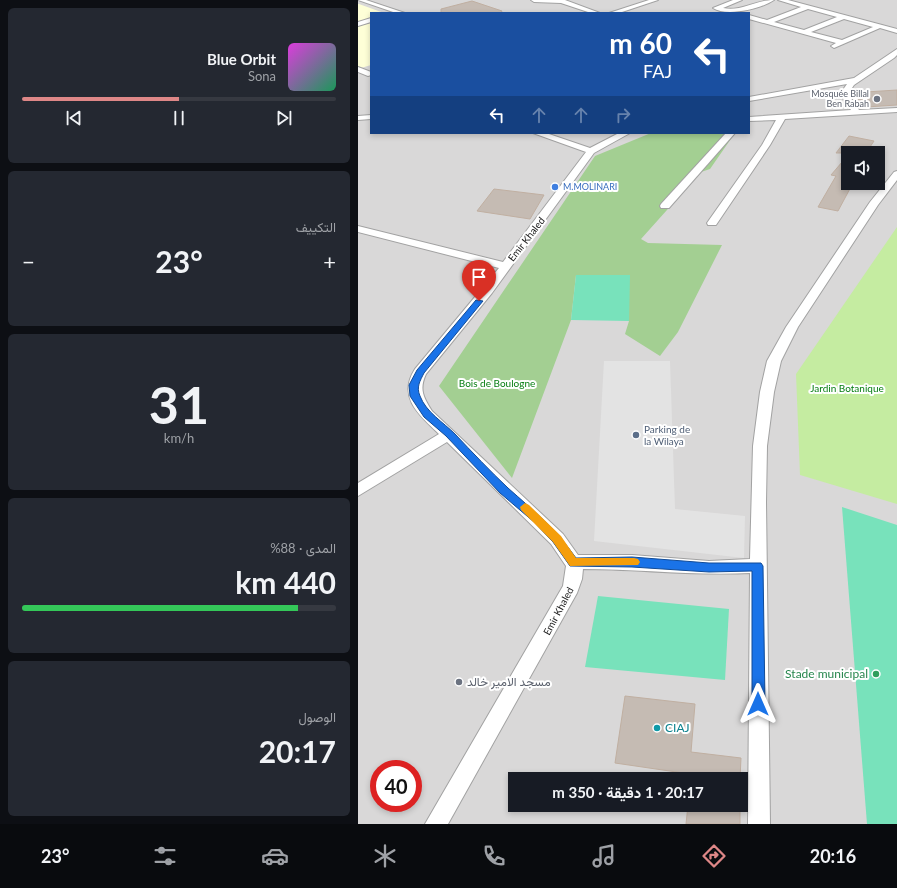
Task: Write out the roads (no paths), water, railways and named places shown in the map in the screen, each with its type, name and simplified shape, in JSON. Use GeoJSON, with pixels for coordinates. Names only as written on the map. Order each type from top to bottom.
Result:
{"type":"FeatureCollection","features":[{"type":"Feature","properties":{"kind":"street"},"geometry":{"type":"LineString","coordinates":[[534,0],[543,2],[562,2],[594,12]]}},
{"type":"Feature","properties":{"kind":"street"},"geometry":{"type":"LineString","coordinates":[[615,12],[655,0]]}},
{"type":"Feature","properties":{"kind":"street"},"geometry":{"type":"LineString","coordinates":[[730,12],[716,8],[739,0]]}},
{"type":"Feature","properties":{"kind":"street"},"geometry":{"type":"LineString","coordinates":[[737,12],[770,0]]}},
{"type":"Feature","properties":{"kind":"street"},"geometry":{"type":"LineString","coordinates":[[781,0],[897,31]]}},
{"type":"Feature","properties":{"kind":"street"},"geometry":{"type":"LineString","coordinates":[[361,1],[397,12]]}},
{"type":"Feature","properties":{"kind":"street"},"geometry":{"type":"LineString","coordinates":[[754,27],[808,7]]}},
{"type":"Feature","properties":{"kind":"street"},"geometry":{"type":"LineString","coordinates":[[750,17],[842,42]]}},
{"type":"Feature","properties":{"kind":"street"},"geometry":{"type":"LineString","coordinates":[[804,32],[843,17]]}},
{"type":"Feature","properties":{"kind":"street"},"geometry":{"type":"LineString","coordinates":[[358,24],[370,20]]}},
{"type":"Feature","properties":{"kind":"street"},"geometry":{"type":"LineString","coordinates":[[830,47],[880,26]]}},
{"type":"Feature","properties":{"kind":"street"},"geometry":{"type":"LineString","coordinates":[[857,113],[844,94],[845,90],[857,80],[885,63],[897,51]]}},
{"type":"Feature","properties":{"kind":"street"},"geometry":{"type":"LineString","coordinates":[[358,69],[370,75]]}},
{"type":"Feature","properties":{"kind":"street"},"geometry":{"type":"LineString","coordinates":[[750,99],[857,80]]}},
{"type":"Feature","properties":{"kind":"street"},"geometry":{"type":"LineString","coordinates":[[750,119],[873,112],[895,114]]}},
{"type":"Feature","properties":{"kind":"street"},"geometry":{"type":"LineString","coordinates":[[358,118],[370,117]]}},
{"type":"Feature","properties":{"kind":"street"},"geometry":{"type":"LineString","coordinates":[[712,223],[766,146],[782,117]]}},
{"type":"Feature","properties":{"kind":"street"},"geometry":{"type":"LineString","coordinates":[[540,134],[591,151]]}},
{"type":"Feature","properties":{"kind":"street","name":"Emir Khaled"},"geometry":{"type":"LineString","coordinates":[[436,824],[571,588],[576,570],[573,562],[557,539],[528,510],[504,490],[449,434],[427,414],[415,396],[413,385],[420,372],[488,290],[591,151],[624,134]]}},
{"type":"Feature","properties":{"kind":"street"},"geometry":{"type":"LineString","coordinates":[[665,206],[730,134]]}},
{"type":"Feature","properties":{"kind":"street"},"geometry":{"type":"LineString","coordinates":[[759,824],[757,566],[760,446],[767,392],[774,361],[792,327],[874,204],[897,174]]}},
{"type":"Feature","properties":{"kind":"street"},"geometry":{"type":"LineString","coordinates":[[358,229],[505,266]]}},
{"type":"Feature","properties":{"kind":"street"},"geometry":{"type":"LineString","coordinates":[[358,490],[449,434]]}},
{"type":"Feature","properties":{"kind":"street"},"geometry":{"type":"LineString","coordinates":[[573,562],[632,562],[709,568],[757,566]]}},
{"type":"Feature","properties":{"kind":"place","name":"Mosquée Billal Ben Rabah"},"geometry":{"type":"Point","coordinates":[877,99]}},
{"type":"Feature","properties":{"kind":"place","name":"M.MOLINARI"},"geometry":{"type":"Point","coordinates":[555,187]}},
{"type":"Feature","properties":{"kind":"place","name":"Parking de la Wilaya"},"geometry":{"type":"Point","coordinates":[636,435]}},
{"type":"Feature","properties":{"kind":"place","name":"Stade municipal"},"geometry":{"type":"Point","coordinates":[876,674]}},
{"type":"Feature","properties":{"kind":"place","name":"مسجد الامير خالد"},"geometry":{"type":"Point","coordinates":[459,682]}},
{"type":"Feature","properties":{"kind":"place","name":"CIAJ"},"geometry":{"type":"Point","coordinates":[657,728]}},
{"type":"Feature","properties":{"kind":"park label","name":"Bois de Boulogne"},"geometry":{"type":"Point","coordinates":[497,383]}},
{"type":"Feature","properties":{"kind":"park label","name":"Jardin Botanique"},"geometry":{"type":"Point","coordinates":[847,388]}}]}
